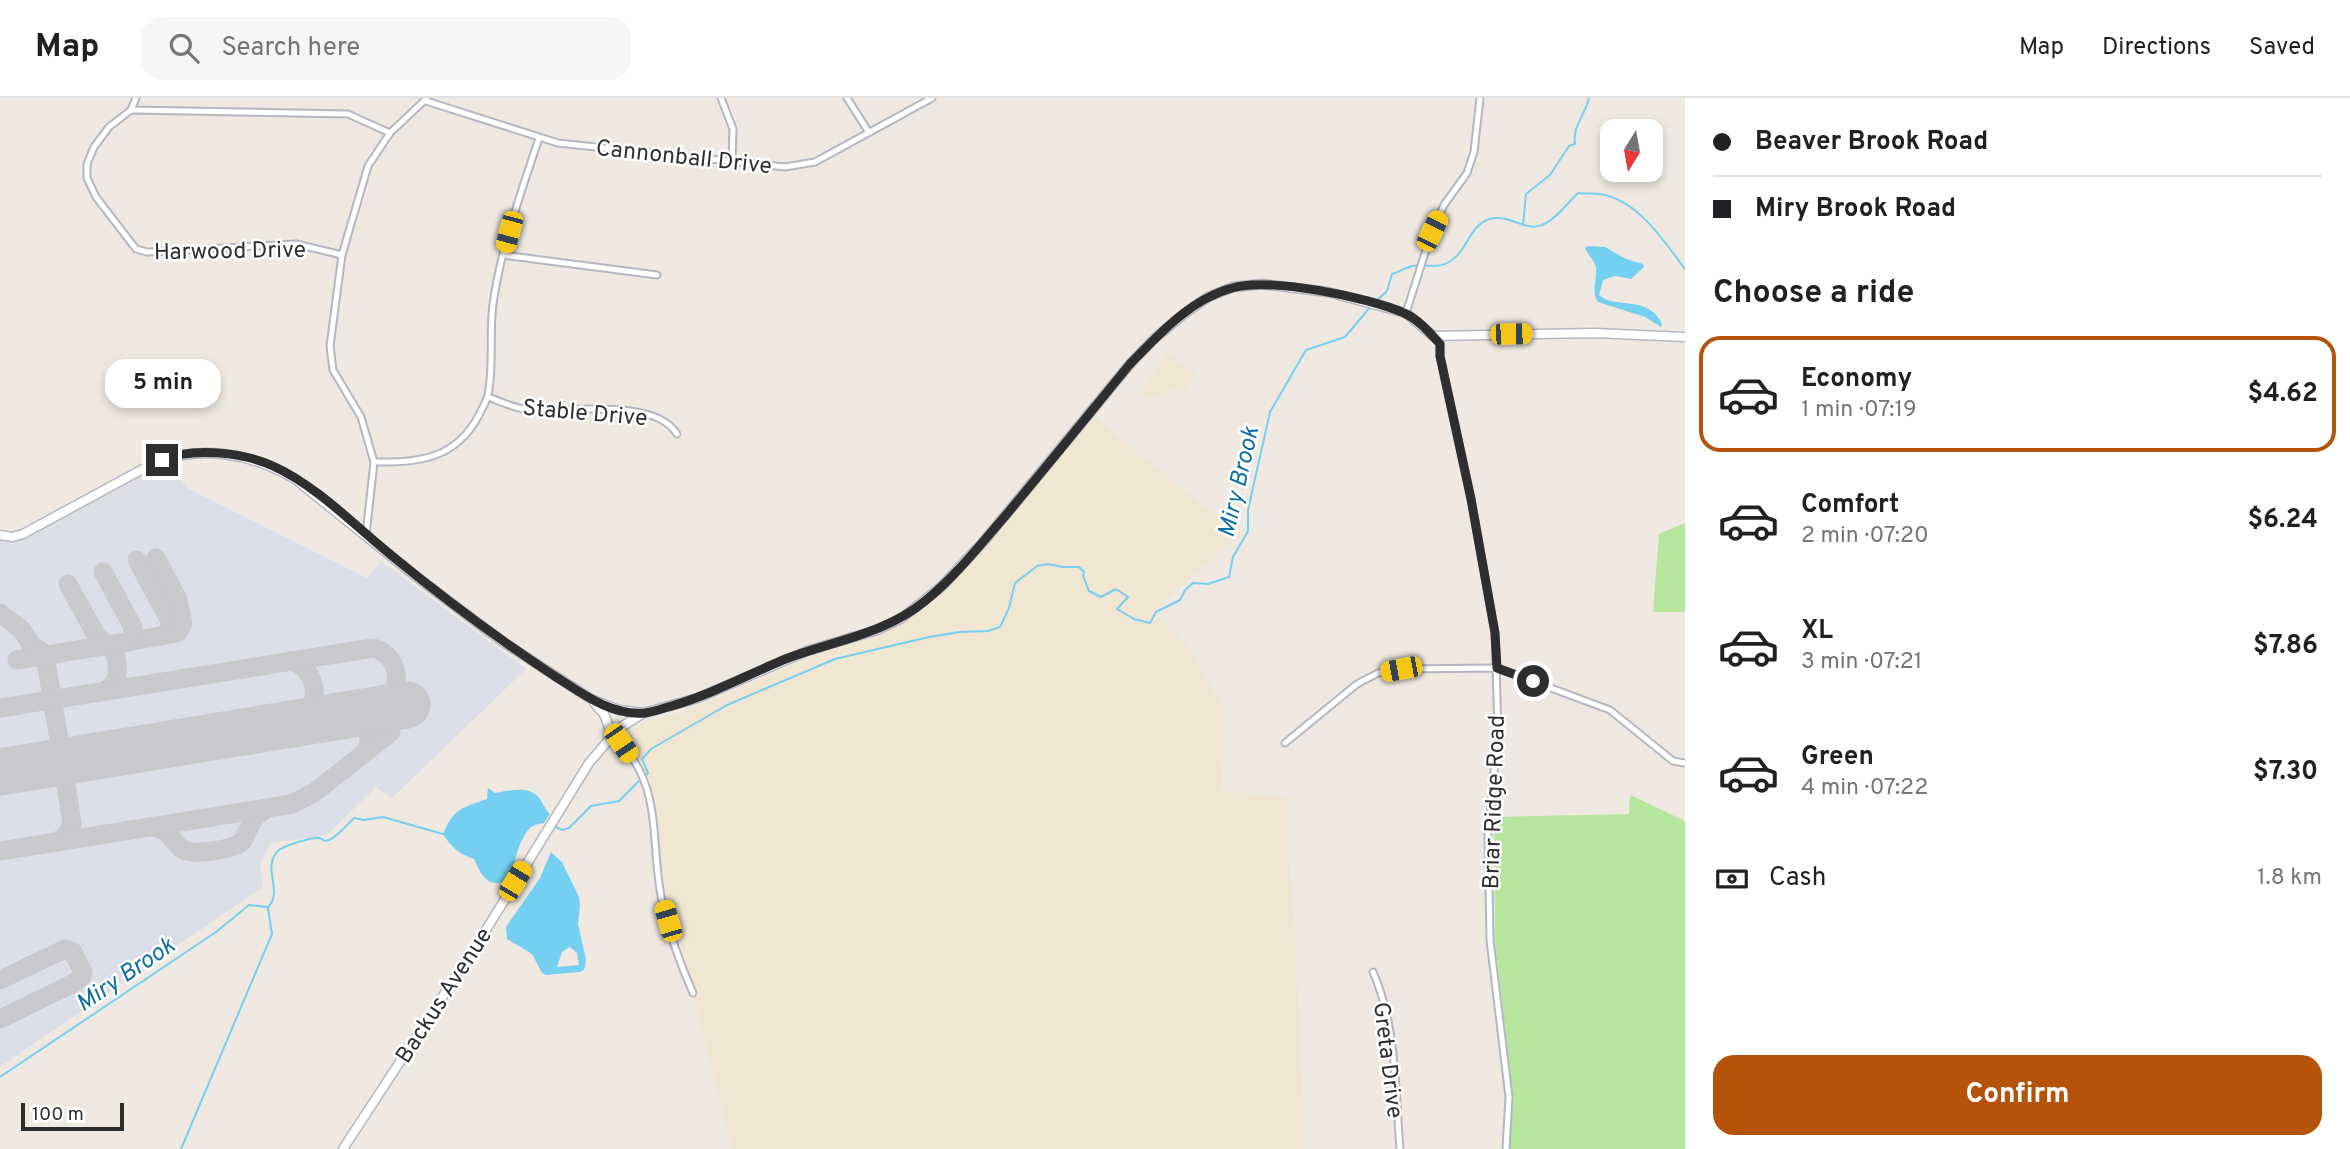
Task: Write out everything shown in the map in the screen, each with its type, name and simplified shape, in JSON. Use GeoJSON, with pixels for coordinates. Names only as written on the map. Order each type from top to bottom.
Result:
{"type":"FeatureCollection","features":[{"type":"Feature","properties":{"kind":"main road"},"geometry":{"type":"LineString","coordinates":[[0,535],[12,537],[23,534],[171,456],[190,454],[244,457],[271,465],[295,479],[471,618],[591,699],[619,710],[645,713],[698,698],[807,651],[877,630],[902,618],[924,602],[984,541],[1130,364],[1155,338],[1208,297],[1233,287],[1262,284],[1328,292],[1406,313],[1433,336],[1595,333],[1685,337]]}},
{"type":"Feature","properties":{"kind":"main road"},"geometry":{"type":"LineString","coordinates":[[591,699],[604,714],[612,735]]}},
{"type":"Feature","properties":{"kind":"main road","name":"Backus Avenue"},"geometry":{"type":"LineString","coordinates":[[343,1149],[486,930],[589,763],[612,735],[632,718],[645,713]]}},
{"type":"Feature","properties":{"kind":"street","name":"Harwood Drive"},"geometry":{"type":"LineString","coordinates":[[136,98],[131,110],[109,127],[94,147],[87,164],[87,178],[96,197],[136,248],[169,251],[296,244],[342,255]]}},
{"type":"Feature","properties":{"kind":"street"},"geometry":{"type":"LineString","coordinates":[[721,98],[733,129],[732,162]]}},
{"type":"Feature","properties":{"kind":"street"},"geometry":{"type":"LineString","coordinates":[[847,98],[868,131]]}},
{"type":"Feature","properties":{"kind":"street","name":"Cannonball Drive"},"geometry":{"type":"LineString","coordinates":[[426,99],[558,143],[764,166],[797,166],[814,162],[932,98]]}},
{"type":"Feature","properties":{"kind":"street"},"geometry":{"type":"LineString","coordinates":[[1406,313],[1422,257],[1444,205],[1467,173],[1474,152],[1480,98]]}},
{"type":"Feature","properties":{"kind":"street"},"geometry":{"type":"LineString","coordinates":[[366,536],[374,461],[361,417],[332,370],[330,346],[342,255],[368,166],[390,133],[426,99]]}},
{"type":"Feature","properties":{"kind":"street"},"geometry":{"type":"LineString","coordinates":[[131,110],[348,114],[390,133]]}},
{"type":"Feature","properties":{"kind":"street"},"geometry":{"type":"LineString","coordinates":[[374,461],[406,463],[451,449],[463,439],[488,397],[493,305],[519,194],[538,138]]}},
{"type":"Feature","properties":{"kind":"street"},"geometry":{"type":"LineString","coordinates":[[503,255],[657,275]]}},
{"type":"Feature","properties":{"kind":"street","name":"Briar Ridge Road"},"geometry":{"type":"LineString","coordinates":[[1433,336],[1440,344],[1440,356],[1471,499],[1495,633],[1498,731],[1488,848],[1490,940],[1509,1097],[1506,1149]]}},
{"type":"Feature","properties":{"kind":"street","name":"Stable Drive"},"geometry":{"type":"LineString","coordinates":[[488,397],[523,409],[643,413],[672,426],[677,434]]}},
{"type":"Feature","properties":{"kind":"street"},"geometry":{"type":"LineString","coordinates":[[1285,743],[1357,684],[1378,673],[1401,669],[1497,668],[1611,710],[1673,761],[1685,763]]}},
{"type":"Feature","properties":{"kind":"street"},"geometry":{"type":"LineString","coordinates":[[612,735],[621,743],[645,782],[652,803],[656,865],[663,902],[693,993]]}},
{"type":"Feature","properties":{"kind":"street","name":"Greta Drive"},"geometry":{"type":"LineString","coordinates":[[1373,972],[1390,1027],[1400,1149]]}},
{"type":"Feature","properties":{"kind":"shaded area"},"geometry":{"type":"Polygon","coordinates":[[[1167,354],[1196,374],[1182,394],[1172,387],[1163,400],[1152,394],[1149,400],[1141,394],[1167,354]]]}},
{"type":"Feature","properties":{"kind":"shaded area"},"geometry":{"type":"Polygon","coordinates":[[[1094,417],[1239,535],[1152,612],[1187,645],[1225,711],[1221,791],[1288,798],[1288,852],[1294,916],[1305,1149],[733,1149],[665,886],[654,791],[635,753],[630,735],[640,724],[687,711],[817,654],[878,635],[922,610],[971,563],[1094,417]]]}},
{"type":"Feature","properties":{"kind":"shaded area"},"geometry":{"type":"Polygon","coordinates":[[[162,460],[189,489],[367,578],[381,561],[526,669],[392,798],[376,787],[327,835],[271,843],[260,864],[263,887],[0,1067],[0,535],[7,540],[162,460]]]}},
{"type":"Feature","properties":{"kind":"green space"},"geometry":{"type":"Polygon","coordinates":[[[1685,523],[1685,612],[1653,612],[1659,534],[1685,523]]]}},
{"type":"Feature","properties":{"kind":"green space"},"geometry":{"type":"Polygon","coordinates":[[[1630,795],[1685,821],[1685,1149],[1509,1149],[1513,1098],[1495,942],[1494,817],[1629,814],[1630,795]]]}},
{"type":"Feature","properties":{"kind":"water"},"geometry":{"type":"Polygon","coordinates":[[[1605,247],[1626,259],[1643,264],[1644,267],[1631,279],[1615,276],[1603,280],[1599,295],[1614,302],[1649,309],[1662,324],[1661,327],[1645,317],[1598,302],[1595,290],[1596,268],[1585,248],[1605,247]]]}},
{"type":"Feature","properties":{"kind":"water"},"geometry":{"type":"Polygon","coordinates":[[[488,788],[495,793],[516,790],[532,792],[550,814],[544,823],[528,830],[510,879],[497,883],[487,880],[474,859],[456,850],[443,834],[451,819],[460,810],[487,799],[488,788]]]}},
{"type":"Feature","properties":{"kind":"water"},"geometry":{"type":"Polygon","coordinates":[[[551,852],[562,862],[579,897],[578,924],[586,960],[584,970],[580,972],[546,975],[542,973],[532,954],[507,939],[506,927],[540,878],[551,852]],[[570,947],[562,952],[557,967],[579,965],[577,953],[570,947]]]}},
{"type":"Feature","properties":{"kind":"waterway"},"geometry":{"type":"LineString","coordinates":[[1523,225],[1526,194],[1550,175],[1569,146],[1575,144],[1575,132],[1589,98]]}},
{"type":"Feature","properties":{"kind":"waterway","name":"Miry Brook"},"geometry":{"type":"LineString","coordinates":[[1375,302],[1387,291],[1392,274],[1412,266],[1445,264],[1455,258],[1482,222],[1497,218],[1532,227],[1539,226],[1555,217],[1578,193],[1600,194],[1626,204],[1658,234],[1685,269]]}},
{"type":"Feature","properties":{"kind":"waterway","name":"Miry Brook"},"geometry":{"type":"LineString","coordinates":[[645,776],[648,773],[642,759],[651,749],[727,705],[835,659],[929,637],[988,631],[1000,627],[1009,608],[1015,583],[1037,566],[1048,564],[1079,567],[1084,572],[1089,591],[1101,597],[1116,589],[1128,597],[1117,609],[1134,619],[1150,623],[1156,612],[1180,600],[1185,590],[1193,583],[1208,584],[1229,577],[1233,557],[1248,531],[1248,510],[1270,412],[1306,350],[1345,337],[1371,306]]}},
{"type":"Feature","properties":{"kind":"waterway","name":"Miry Brook"},"geometry":{"type":"LineString","coordinates":[[554,826],[562,830],[569,828],[591,806],[619,801],[641,779]]}},
{"type":"Feature","properties":{"kind":"waterway","name":"Miry Brook"},"geometry":{"type":"LineString","coordinates":[[0,1077],[216,932],[249,905],[268,907],[274,894],[273,858],[281,849],[310,839],[329,840],[354,818],[364,820],[383,817],[443,834]]}},
{"type":"Feature","properties":{"kind":"waterway","name":"Miry Brook"},"geometry":{"type":"LineString","coordinates":[[181,1149],[272,934],[268,908]]}},
{"type":"Feature","properties":{"kind":"taxiway"},"geometry":{"type":"LineString","coordinates":[[127,642],[177,633],[183,624],[178,600],[156,558]]}},
{"type":"Feature","properties":{"kind":"taxiway"},"geometry":{"type":"LineString","coordinates":[[137,560],[170,621],[169,630],[162,636]]}},
{"type":"Feature","properties":{"kind":"taxiway"},"geometry":{"type":"LineString","coordinates":[[17,660],[127,642],[132,638],[133,627],[103,572]]}},
{"type":"Feature","properties":{"kind":"taxiway"},"geometry":{"type":"LineString","coordinates":[[68,584],[96,635],[115,653],[116,679],[105,691]]}},
{"type":"Feature","properties":{"kind":"taxiway"},"geometry":{"type":"LineString","coordinates":[[0,613],[22,630],[30,643],[43,653],[46,662],[59,740],[55,754],[43,765],[57,771],[66,784],[72,824],[67,834],[57,842]]}},
{"type":"Feature","properties":{"kind":"taxiway"},"geometry":{"type":"LineString","coordinates":[[0,708],[373,648],[390,659],[396,676],[392,695],[379,710]]}},
{"type":"Feature","properties":{"kind":"taxiway"},"geometry":{"type":"LineString","coordinates":[[289,661],[297,663],[308,673],[314,687],[311,711],[295,724]]}},
{"type":"Feature","properties":{"kind":"taxiway"},"geometry":{"type":"LineString","coordinates":[[340,716],[365,727],[369,738],[365,752]]}},
{"type":"Feature","properties":{"kind":"taxiway"},"geometry":{"type":"LineString","coordinates":[[0,851],[292,804],[315,792],[391,732]]}},
{"type":"Feature","properties":{"kind":"taxiway"},"geometry":{"type":"LineString","coordinates":[[66,784],[70,770],[84,758]]}},
{"type":"Feature","properties":{"kind":"taxiway"},"geometry":{"type":"LineString","coordinates":[[151,827],[165,832],[187,851],[212,851],[242,842],[254,818],[266,809]]}},
{"type":"Feature","properties":{"kind":"taxiway"},"geometry":{"type":"LineString","coordinates":[[0,980],[65,949],[73,952],[83,972],[74,983],[0,1019]]}},
{"type":"Feature","properties":{"kind":"runway"},"geometry":{"type":"LineString","coordinates":[[0,772],[407,705]]}},
{"type":"Feature","properties":{"kind":"route"},"geometry":{"type":"LineString","coordinates":[[162,460],[171,456],[212,454],[244,457],[271,465],[325,501],[418,578],[503,642],[605,706],[645,713],[698,698],[807,651],[877,630],[902,618],[924,602],[984,541],[1130,364],[1155,338],[1208,297],[1233,287],[1262,284],[1328,292],[1406,313],[1440,344],[1440,356],[1471,499],[1495,633],[1497,668],[1533,681]]}}]}
